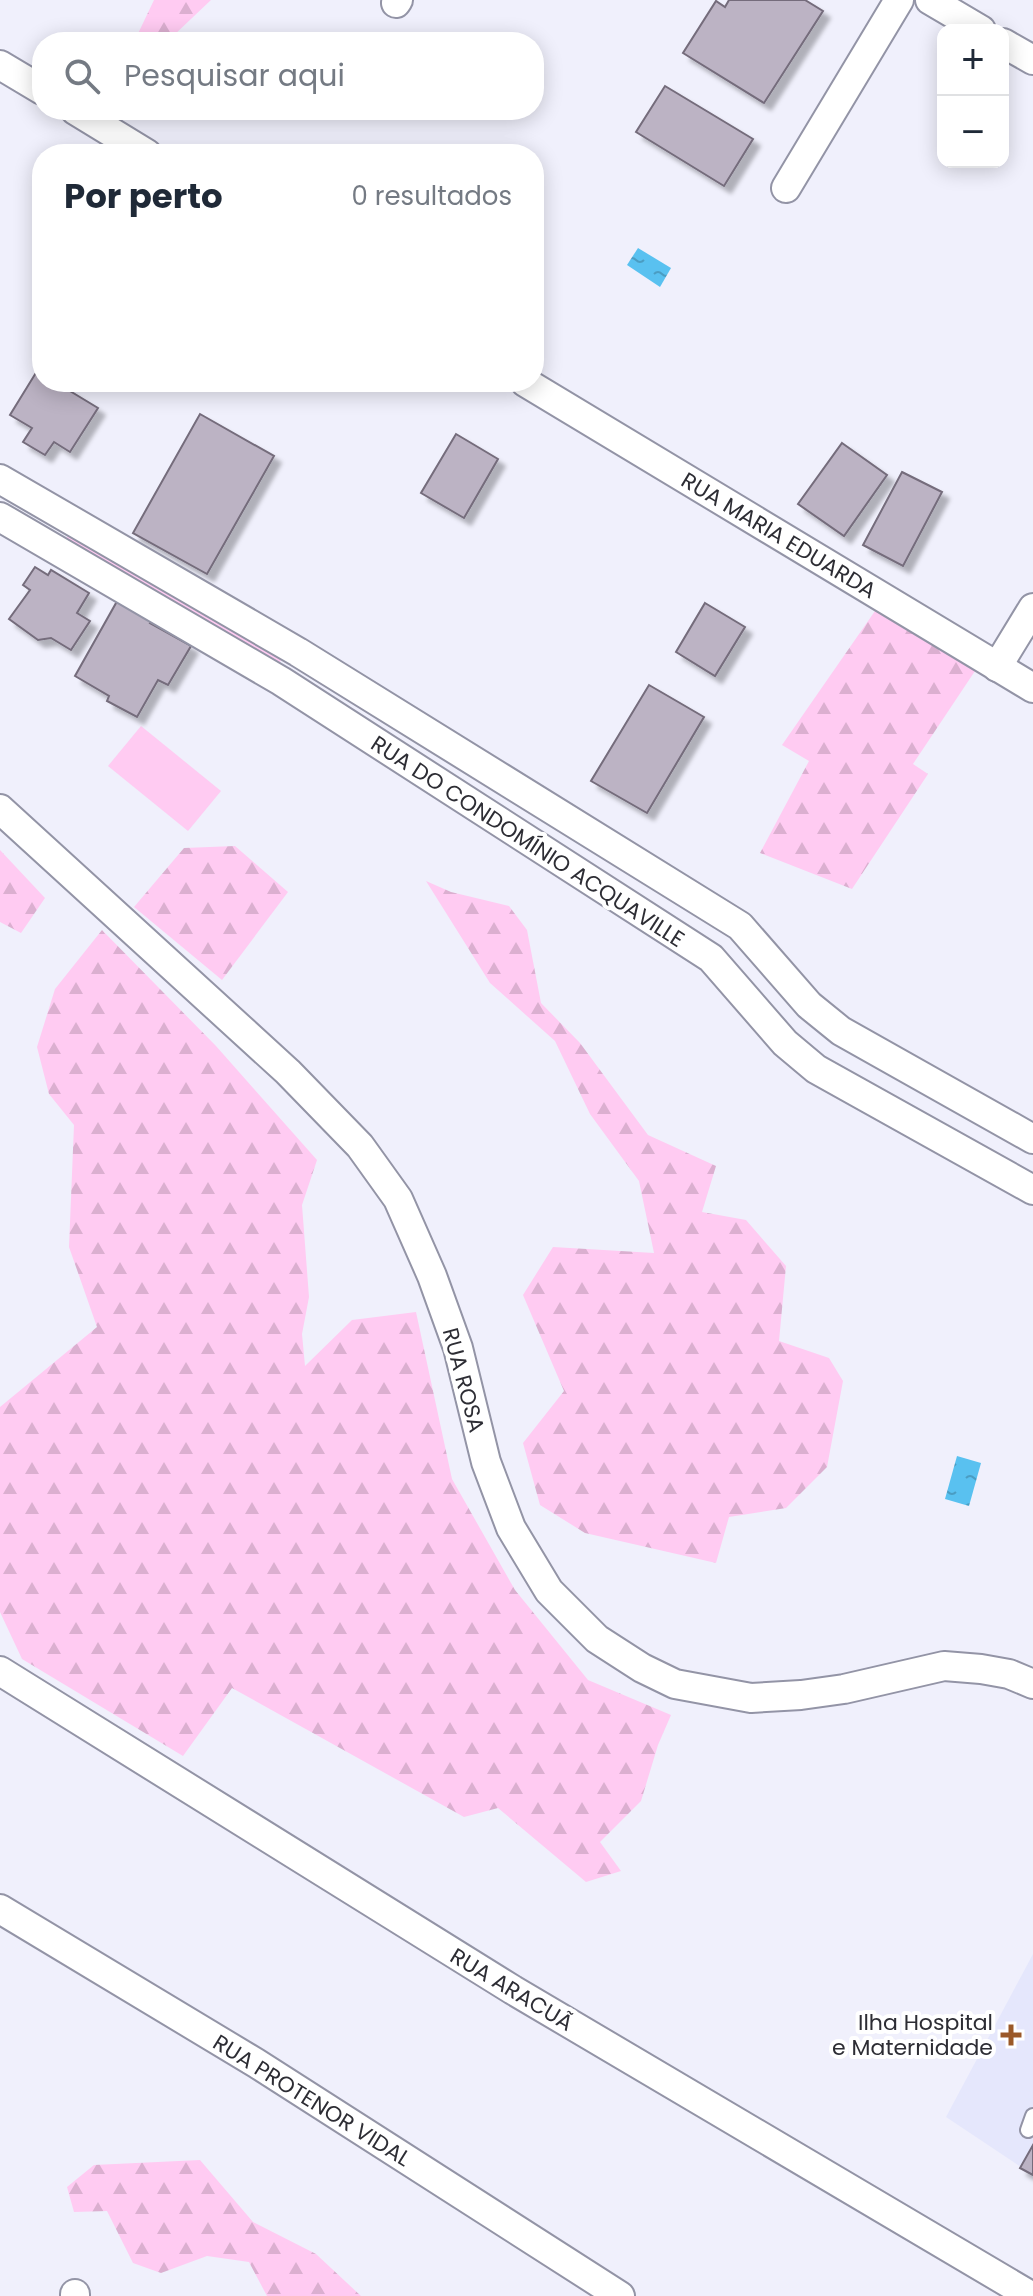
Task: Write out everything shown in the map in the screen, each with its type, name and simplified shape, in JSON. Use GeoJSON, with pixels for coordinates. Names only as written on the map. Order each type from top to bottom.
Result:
{"type":"FeatureCollection","features":[{"type":"Feature","properties":{"kind":"street"},"geometry":{"type":"LineString","coordinates":[[786,188],[899,0]]}},
{"type":"Feature","properties":{"kind":"street"},"geometry":{"type":"LineString","coordinates":[[930,0],[971,24]]}},
{"type":"Feature","properties":{"kind":"street"},"geometry":{"type":"LineString","coordinates":[[1009,46],[1033,60]]}},
{"type":"Feature","properties":{"kind":"street"},"geometry":{"type":"LineString","coordinates":[[0,65],[32,84]]}},
{"type":"Feature","properties":{"kind":"street"},"geometry":{"type":"LineString","coordinates":[[91,120],[131,144]]}},
{"type":"Feature","properties":{"kind":"street","name":"RUA MARIA EDUARDA"},"geometry":{"type":"LineString","coordinates":[[542,392],[1033,688]]}},
{"type":"Feature","properties":{"kind":"street","name":"RUA DO CONDOMÍNIO ACQUAVILLE"},"geometry":{"type":"LineString","coordinates":[[0,479],[298,652],[740,926],[809,1005],[841,1031],[1033,1139]]}},
{"type":"Feature","properties":{"kind":"street","name":"RUA DO CONDOMÍNIO ACQUAVILLE"},"geometry":{"type":"LineString","coordinates":[[0,517],[281,681],[711,958],[785,1043],[816,1069],[1033,1190]]}},
{"type":"Feature","properties":{"kind":"street"},"geometry":{"type":"LineString","coordinates":[[50,546],[68,518]]}},
{"type":"Feature","properties":{"kind":"street"},"geometry":{"type":"LineString","coordinates":[[997,667],[1033,608]]}},
{"type":"Feature","properties":{"kind":"street"},"geometry":{"type":"LineString","coordinates":[[281,681],[298,652]]}},
{"type":"Feature","properties":{"kind":"street","name":"RUA ROSA"},"geometry":{"type":"LineString","coordinates":[[0,809],[288,1072],[360,1146],[398,1199],[432,1276],[458,1348],[486,1462],[511,1528],[549,1591],[597,1639],[642,1668],[675,1684],[751,1698],[844,1689],[944,1666],[1009,1674],[1033,1684]]}},
{"type":"Feature","properties":{"kind":"street"},"geometry":{"type":"LineString","coordinates":[[554,858],[574,823]]}},
{"type":"Feature","properties":{"kind":"street"},"geometry":{"type":"LineString","coordinates":[[816,1069],[841,1031]]}},
{"type":"Feature","properties":{"kind":"street","name":"RUA ARACUÃ"},"geometry":{"type":"LineString","coordinates":[[0,1671],[513,1990],[1031,2296]]}},
{"type":"Feature","properties":{"kind":"street","name":"RUA PROTENOR VIDAL"},"geometry":{"type":"LineString","coordinates":[[0,1909],[256,2063],[620,2296]]}},
{"type":"Feature","properties":{"kind":"shaded area","name":"Ilha Hospital e Maternidade"},"geometry":{"type":"Polygon","coordinates":[[[1033,1954],[1033,2175],[946,2117],[1033,1954]]]}},
{"type":"Feature","properties":{"kind":"green space"},"geometry":{"type":"Polygon","coordinates":[[[154,0],[211,0],[177,32],[139,32],[154,0]]]}},
{"type":"Feature","properties":{"kind":"green space"},"geometry":{"type":"Polygon","coordinates":[[[71,531],[284,655],[277,667],[64,542],[71,531]]]}},
{"type":"Feature","properties":{"kind":"green space"},"geometry":{"type":"Polygon","coordinates":[[[875,611],[975,671],[913,764],[928,774],[852,889],[760,853],[809,761],[782,745],[875,611]]]}},
{"type":"Feature","properties":{"kind":"green space"},"geometry":{"type":"Polygon","coordinates":[[[141,726],[221,791],[188,831],[108,766],[141,726]]]}},
{"type":"Feature","properties":{"kind":"green space"},"geometry":{"type":"Polygon","coordinates":[[[235,846],[288,892],[222,980],[134,907],[184,848],[235,846]]]}},
{"type":"Feature","properties":{"kind":"green space"},"geometry":{"type":"Polygon","coordinates":[[[0,850],[45,898],[21,933],[0,922],[0,850]]]}},
{"type":"Feature","properties":{"kind":"green space"},"geometry":{"type":"Polygon","coordinates":[[[426,881],[451,892],[509,906],[527,930],[541,1003],[580,1043],[648,1135],[716,1166],[702,1212],[746,1220],[786,1266],[779,1341],[829,1358],[843,1381],[827,1467],[786,1508],[729,1517],[716,1563],[585,1533],[540,1505],[523,1443],[564,1391],[523,1295],[553,1247],[654,1253],[639,1181],[590,1114],[555,1041],[490,983],[426,881]]]}},
{"type":"Feature","properties":{"kind":"green space"},"geometry":{"type":"Polygon","coordinates":[[[102,930],[216,1046],[317,1160],[302,1205],[309,1297],[302,1334],[305,1366],[352,1320],[416,1312],[452,1479],[515,1590],[588,1680],[671,1715],[641,1801],[600,1842],[621,1871],[586,1882],[498,1808],[464,1817],[232,1688],[183,1756],[22,1659],[0,1612],[0,1407],[97,1327],[69,1247],[74,1125],[49,1094],[37,1047],[55,989],[102,930]]]}},
{"type":"Feature","properties":{"kind":"green space"},"geometry":{"type":"Polygon","coordinates":[[[200,2160],[253,2222],[316,2254],[361,2296],[267,2296],[249,2262],[207,2256],[161,2273],[133,2263],[107,2211],[74,2212],[67,2187],[94,2165],[200,2160]]]}},
{"type":"Feature","properties":{"kind":"water"},"geometry":{"type":"Polygon","coordinates":[[[638,248],[671,268],[660,287],[627,265],[638,248]]]}},
{"type":"Feature","properties":{"kind":"water"},"geometry":{"type":"Polygon","coordinates":[[[957,1456],[981,1463],[969,1506],[945,1499],[957,1456]]]}},
{"type":"Feature","properties":{"kind":"building"},"geometry":{"type":"Polygon","coordinates":[[[729,0],[805,0],[823,11],[764,103],[683,53],[716,1],[725,7],[729,0]]]}},
{"type":"Feature","properties":{"kind":"building"},"geometry":{"type":"Polygon","coordinates":[[[665,86],[753,139],[724,186],[636,132],[665,86]]]}},
{"type":"Feature","properties":{"kind":"building"},"geometry":{"type":"Polygon","coordinates":[[[32,379],[32,392],[72,392],[98,408],[70,452],[54,442],[45,455],[23,442],[32,428],[10,415],[32,379]]]}},
{"type":"Feature","properties":{"kind":"building"},"geometry":{"type":"Polygon","coordinates":[[[200,414],[274,456],[207,574],[133,533],[200,414]]]}},
{"type":"Feature","properties":{"kind":"building"},"geometry":{"type":"Polygon","coordinates":[[[456,434],[498,459],[464,518],[421,493],[456,434]]]}},
{"type":"Feature","properties":{"kind":"building"},"geometry":{"type":"Polygon","coordinates":[[[842,443],[887,475],[844,536],[798,504],[842,443]]]}},
{"type":"Feature","properties":{"kind":"building"},"geometry":{"type":"Polygon","coordinates":[[[902,472],[942,492],[903,566],[863,545],[902,472]]]}},
{"type":"Feature","properties":{"kind":"building"},"geometry":{"type":"Polygon","coordinates":[[[35,567],[48,575],[51,570],[89,593],[77,613],[90,621],[71,650],[51,638],[38,640],[9,619],[30,590],[23,585],[35,567]]]}},
{"type":"Feature","properties":{"kind":"building"},"geometry":{"type":"Polygon","coordinates":[[[120,596],[154,616],[150,623],[191,646],[168,685],[158,680],[137,717],[107,701],[109,696],[75,676],[120,596]]]}},
{"type":"Feature","properties":{"kind":"building"},"geometry":{"type":"Polygon","coordinates":[[[705,603],[745,627],[715,676],[676,652],[705,603]]]}},
{"type":"Feature","properties":{"kind":"building"},"geometry":{"type":"Polygon","coordinates":[[[649,685],[704,717],[647,813],[591,781],[649,685]]]}},
{"type":"Feature","properties":{"kind":"building"},"geometry":{"type":"Polygon","coordinates":[[[1033,2145],[1033,2175],[1020,2168],[1033,2145]]]}},
{"type":"Feature","properties":{"kind":"place","name":"Ilha Hospital e Maternidade"},"geometry":{"type":"Point","coordinates":[1011,2035]}}]}
